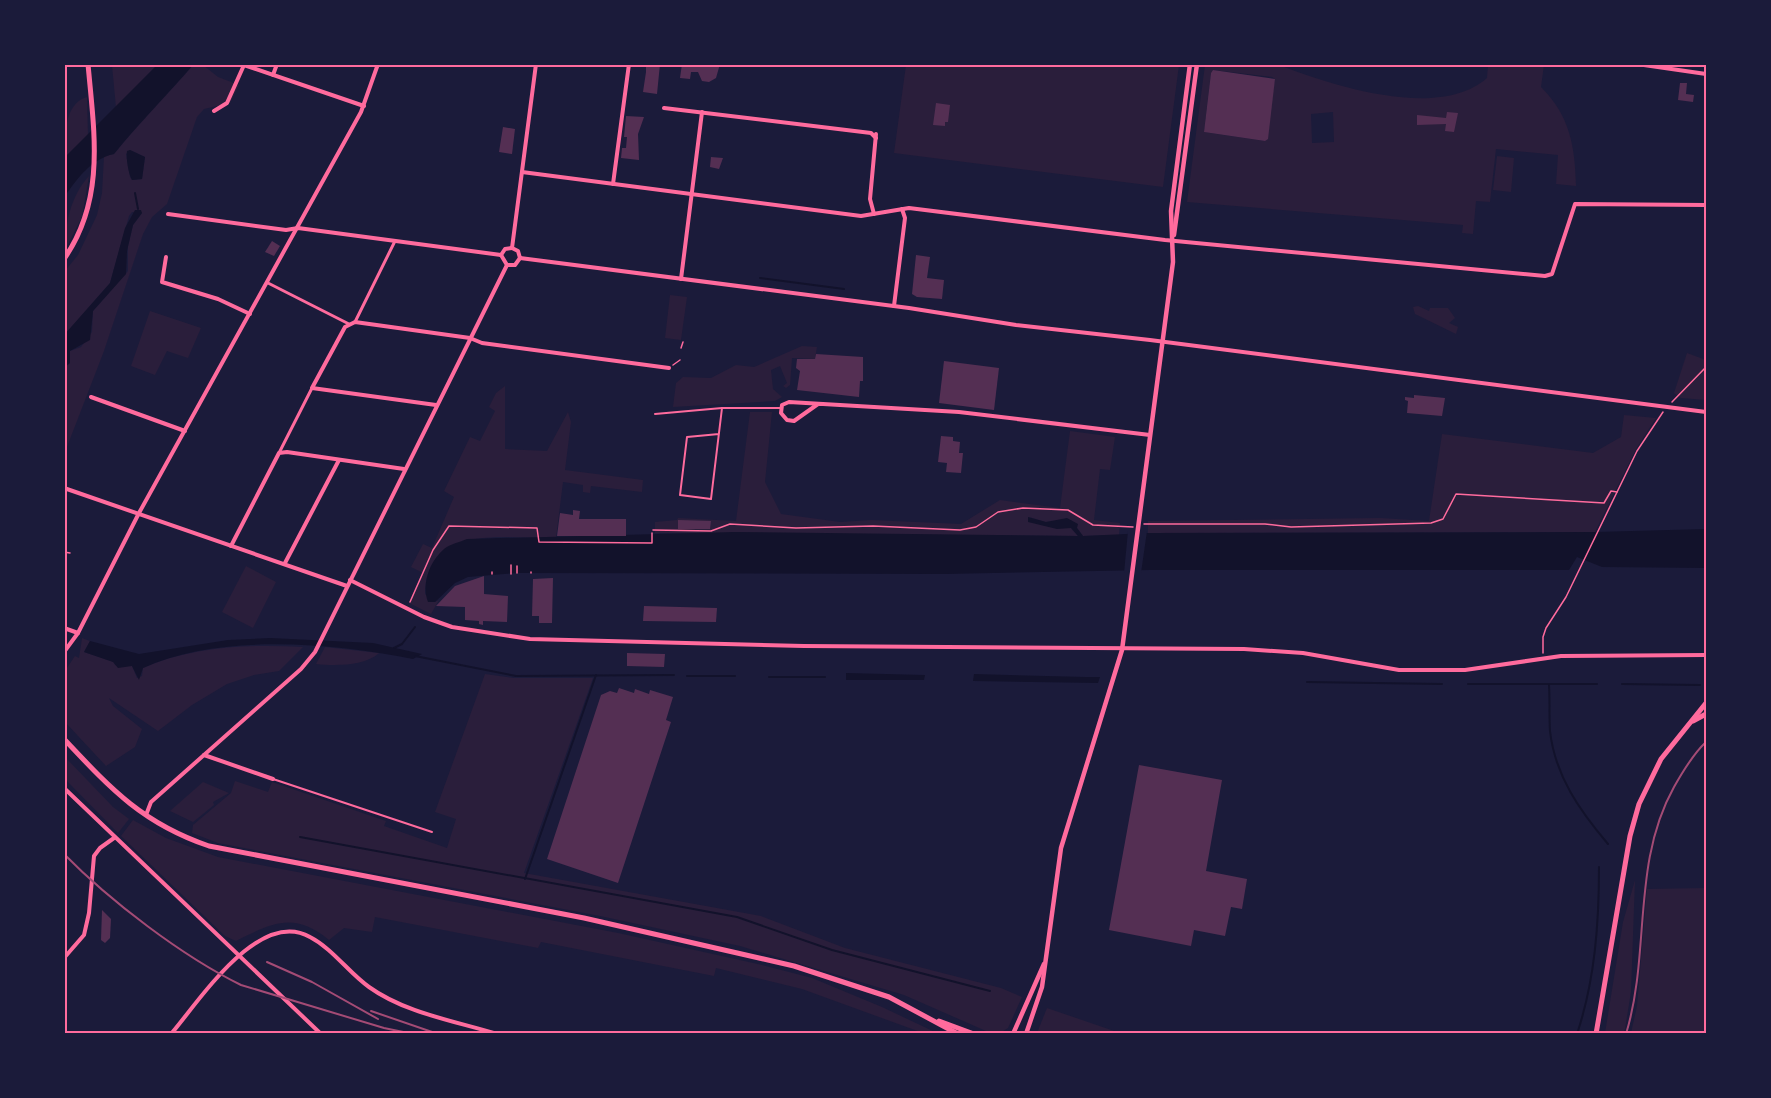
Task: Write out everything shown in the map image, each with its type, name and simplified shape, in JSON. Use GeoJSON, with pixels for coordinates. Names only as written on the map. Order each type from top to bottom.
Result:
{"type":"FeatureCollection","features":[{"type":"Feature","properties":{"kind":"main road"},"geometry":{"type":"LineString","coordinates":[[64,259],[80,234],[88,213],[96,170],[88,64]]}},
{"type":"Feature","properties":{"kind":"main road"},"geometry":{"type":"LineString","coordinates":[[1596,1034],[1634,820],[1653,774],[1689,723],[1707,703]]}},
{"type":"Feature","properties":{"kind":"main road"},"geometry":{"type":"LineString","coordinates":[[1689,723],[1707,714]]}},
{"type":"Feature","properties":{"kind":"main road"},"geometry":{"type":"LineString","coordinates":[[64,739],[125,802],[171,831],[219,849],[584,918],[795,966],[889,997],[958,1034]]}},
{"type":"Feature","properties":{"kind":"main road"},"geometry":{"type":"LineString","coordinates":[[926,1016],[974,1034]]}},
{"type":"Feature","properties":{"kind":"street"},"geometry":{"type":"LineString","coordinates":[[273,75],[277,64]]}},
{"type":"Feature","properties":{"kind":"street"},"geometry":{"type":"LineString","coordinates":[[66,651],[77,635],[139,513],[364,106],[378,64]]}},
{"type":"Feature","properties":{"kind":"street"},"geometry":{"type":"LineString","coordinates":[[512,248],[536,64]]}},
{"type":"Feature","properties":{"kind":"street"},"geometry":{"type":"LineString","coordinates":[[613,184],[629,64]]}},
{"type":"Feature","properties":{"kind":"street"},"geometry":{"type":"LineString","coordinates":[[1026,1034],[1038,1001],[1061,848],[1122,650],[1133,574],[1136,529],[1173,262],[1171,211],[1190,64]]}},
{"type":"Feature","properties":{"kind":"street"},"geometry":{"type":"LineString","coordinates":[[1173,240],[1197,64]]}},
{"type":"Feature","properties":{"kind":"street"},"geometry":{"type":"LineString","coordinates":[[1637,64],[1707,74]]}},
{"type":"Feature","properties":{"kind":"street"},"geometry":{"type":"LineString","coordinates":[[214,111],[227,103],[244,65],[364,106]]}},
{"type":"Feature","properties":{"kind":"street"},"geometry":{"type":"LineString","coordinates":[[664,108],[876,136],[870,199],[874,214]]}},
{"type":"Feature","properties":{"kind":"street"},"geometry":{"type":"LineString","coordinates":[[681,279],[702,112]]}},
{"type":"Feature","properties":{"kind":"street"},"geometry":{"type":"LineString","coordinates":[[522,172],[861,216],[902,209],[1173,240],[1545,276],[1552,274],[1575,204],[1707,205]]}},
{"type":"Feature","properties":{"kind":"street"},"geometry":{"type":"LineString","coordinates":[[894,306],[905,218],[902,209]]}},
{"type":"Feature","properties":{"kind":"street"},"geometry":{"type":"LineString","coordinates":[[168,214],[286,230],[298,228],[501,255]]}},
{"type":"Feature","properties":{"kind":"street"},"geometry":{"type":"LineString","coordinates":[[356,322],[395,241]]}},
{"type":"Feature","properties":{"kind":"street"},"geometry":{"type":"LineString","coordinates":[[501,255],[505,249],[512,248],[518,251],[520,258]]}},
{"type":"Feature","properties":{"kind":"street"},"geometry":{"type":"LineString","coordinates":[[501,255],[507,266]]}},
{"type":"Feature","properties":{"kind":"street"},"geometry":{"type":"LineString","coordinates":[[166,257],[162,282],[218,299],[250,314]]}},
{"type":"Feature","properties":{"kind":"street"},"geometry":{"type":"LineString","coordinates":[[520,258],[894,306],[1016,325],[1162,341],[1707,412]]}},
{"type":"Feature","properties":{"kind":"street"},"geometry":{"type":"LineString","coordinates":[[507,266],[515,265],[520,258]]}},
{"type":"Feature","properties":{"kind":"street"},"geometry":{"type":"LineString","coordinates":[[146,816],[151,802],[301,669],[315,652],[507,266]]}},
{"type":"Feature","properties":{"kind":"street"},"geometry":{"type":"LineString","coordinates":[[268,283],[349,324],[356,322],[470,338],[482,343],[669,368]]}},
{"type":"Feature","properties":{"kind":"street"},"geometry":{"type":"LineString","coordinates":[[231,546],[312,388],[349,324]]}},
{"type":"Feature","properties":{"kind":"street"},"geometry":{"type":"LineString","coordinates":[[312,388],[436,405]]}},
{"type":"Feature","properties":{"kind":"street"},"geometry":{"type":"LineString","coordinates":[[92,398],[185,431]]}},
{"type":"Feature","properties":{"kind":"street"},"geometry":{"type":"LineString","coordinates":[[818,404],[790,421],[782,416],[781,408],[789,402],[959,412],[1150,435]]}},
{"type":"Feature","properties":{"kind":"street"},"geometry":{"type":"LineString","coordinates":[[279,453],[287,452],[404,470]]}},
{"type":"Feature","properties":{"kind":"street"},"geometry":{"type":"LineString","coordinates":[[285,563],[339,460]]}},
{"type":"Feature","properties":{"kind":"street"},"geometry":{"type":"LineString","coordinates":[[64,488],[347,586]]}},
{"type":"Feature","properties":{"kind":"street"},"geometry":{"type":"LineString","coordinates":[[350,580],[424,617],[452,627],[489,634],[563,641],[1122,650],[1244,649],[1295,653],[1399,670],[1465,670],[1544,657],[1707,655]]}},
{"type":"Feature","properties":{"kind":"street"},"geometry":{"type":"LineString","coordinates":[[64,628],[77,635]]}},
{"type":"Feature","properties":{"kind":"street"},"geometry":{"type":"LineString","coordinates":[[203,755],[273,778]]}},
{"type":"Feature","properties":{"kind":"street"},"geometry":{"type":"LineString","coordinates":[[64,789],[321,1034]]}},
{"type":"Feature","properties":{"kind":"street"},"geometry":{"type":"LineString","coordinates":[[64,958],[84,935],[89,913],[94,856],[100,848],[114,838]]}},
{"type":"Feature","properties":{"kind":"street"},"geometry":{"type":"LineString","coordinates":[[171,1034],[238,957],[267,934],[293,930],[307,935],[324,946],[370,987],[400,1005],[497,1034]]}},
{"type":"Feature","properties":{"kind":"street"},"geometry":{"type":"LineString","coordinates":[[1013,1034],[1046,958]]}},
{"type":"Feature","properties":{"kind":"lane"},"geometry":{"type":"LineString","coordinates":[[718,434],[687,437],[680,495],[711,499],[722,408]]}},
{"type":"Feature","properties":{"kind":"lane"},"geometry":{"type":"LineString","coordinates":[[655,414],[722,408],[781,408]]}},
{"type":"Feature","properties":{"kind":"lane"},"geometry":{"type":"LineString","coordinates":[[273,778],[432,832]]}},
{"type":"Feature","properties":{"kind":"path"},"geometry":{"type":"LineString","coordinates":[[681,348],[683,342]]}},
{"type":"Feature","properties":{"kind":"path"},"geometry":{"type":"LineString","coordinates":[[669,368],[680,360]]}},
{"type":"Feature","properties":{"kind":"path"},"geometry":{"type":"LineString","coordinates":[[1544,657],[1542,644],[1546,627],[1582,567],[1637,451],[1666,408],[1707,367]]}},
{"type":"Feature","properties":{"kind":"path"},"geometry":{"type":"LineString","coordinates":[[1143,525],[1265,524],[1291,527],[1431,523],[1443,519],[1456,494],[1604,503],[1611,491],[1617,492]]}},
{"type":"Feature","properties":{"kind":"path"},"geometry":{"type":"LineString","coordinates":[[407,609],[433,550],[449,526],[537,528],[539,542],[652,543],[653,532],[711,531],[730,524],[796,528],[873,526],[960,530],[976,527],[998,512],[1023,508],[1068,510],[1093,525],[1136,529]]}},
{"type":"Feature","properties":{"kind":"path"},"geometry":{"type":"LineString","coordinates":[[64,552],[69,554]]}},
{"type":"Feature","properties":{"kind":"path"},"geometry":{"type":"LineString","coordinates":[[511,566],[511,574]]}},
{"type":"Feature","properties":{"kind":"path"},"geometry":{"type":"LineString","coordinates":[[517,573],[518,567]]}},
{"type":"Feature","properties":{"kind":"shaded area"},"geometry":{"type":"Polygon","coordinates":[[[1274,64],[1355,89],[1414,98],[1442,97],[1466,91],[1487,78],[1488,65],[1544,65],[1541,87],[1559,109],[1565,121],[1574,158],[1576,186],[1556,184],[1558,155],[1496,149],[1490,202],[1476,201],[1473,234],[1462,233],[1463,225],[1187,202],[1205,65],[1274,64]],[[1213,70],[1204,132],[1265,141],[1275,79],[1213,70]],[[1333,112],[1311,114],[1312,143],[1334,142],[1333,112]]]}},
{"type":"Feature","properties":{"kind":"shaded area"},"geometry":{"type":"Polygon","coordinates":[[[112,65],[157,65],[116,108],[112,65]]]}},
{"type":"Feature","properties":{"kind":"shaded area"},"geometry":{"type":"Polygon","coordinates":[[[157,65],[193,65],[114,154],[92,165],[80,176],[65,196],[65,157],[157,65]]]}},
{"type":"Feature","properties":{"kind":"shaded area"},"geometry":{"type":"Polygon","coordinates":[[[193,65],[203,65],[218,77],[239,85],[230,103],[204,109],[197,117],[167,204],[152,217],[143,234],[104,351],[65,452],[65,367],[70,363],[70,351],[81,347],[92,332],[93,311],[128,271],[128,246],[133,225],[142,213],[132,212],[129,216],[110,283],[65,335],[65,271],[78,255],[97,215],[102,193],[104,156],[114,154],[193,65]],[[130,150],[126,154],[132,180],[142,179],[145,157],[130,150]]]}},
{"type":"Feature","properties":{"kind":"shaded area"},"geometry":{"type":"Polygon","coordinates":[[[906,65],[1179,65],[1163,187],[894,153],[906,65]]]}},
{"type":"Feature","properties":{"kind":"shaded area"},"geometry":{"type":"Polygon","coordinates":[[[87,97],[88,136],[65,157],[69,114],[79,101],[87,97]]]}},
{"type":"Feature","properties":{"kind":"shaded area"},"geometry":{"type":"Polygon","coordinates":[[[130,150],[145,157],[142,179],[132,180],[127,158],[127,151],[130,150]]]}},
{"type":"Feature","properties":{"kind":"shaded area"},"geometry":{"type":"Polygon","coordinates":[[[1497,156],[1514,158],[1511,192],[1493,190],[1497,156]]]}},
{"type":"Feature","properties":{"kind":"shaded area"},"geometry":{"type":"Polygon","coordinates":[[[89,176],[82,217],[65,250],[66,231],[73,201],[89,176]]]}},
{"type":"Feature","properties":{"kind":"shaded area"},"geometry":{"type":"Polygon","coordinates":[[[135,210],[141,210],[142,213],[133,225],[127,251],[126,274],[93,311],[90,340],[70,351],[70,363],[65,367],[64,335],[110,283],[125,228],[135,210]]]}},
{"type":"Feature","properties":{"kind":"shaded area"},"geometry":{"type":"Polygon","coordinates":[[[670,295],[687,297],[681,340],[665,338],[670,295]]]}},
{"type":"Feature","properties":{"kind":"shaded area"},"geometry":{"type":"Polygon","coordinates":[[[1418,306],[1429,311],[1430,308],[1448,308],[1455,318],[1449,323],[1458,327],[1456,334],[1415,314],[1413,307],[1418,306]]]}},
{"type":"Feature","properties":{"kind":"shaded area"},"geometry":{"type":"Polygon","coordinates":[[[150,311],[201,328],[188,358],[167,351],[155,375],[131,366],[150,311]]]}},
{"type":"Feature","properties":{"kind":"shaded area"},"geometry":{"type":"Polygon","coordinates":[[[802,346],[817,347],[815,359],[792,358],[790,385],[786,388],[783,386],[787,383],[780,366],[771,370],[773,389],[782,397],[775,401],[673,407],[676,383],[683,377],[711,378],[736,365],[754,367],[802,346]]]}},
{"type":"Feature","properties":{"kind":"shaded area"},"geometry":{"type":"Polygon","coordinates":[[[1687,353],[1706,360],[1706,400],[1681,398],[1674,393],[1687,353]]]}},
{"type":"Feature","properties":{"kind":"shaded area"},"geometry":{"type":"Polygon","coordinates":[[[505,386],[505,449],[547,451],[568,412],[571,422],[565,470],[643,480],[642,492],[591,486],[590,493],[583,492],[583,485],[563,482],[556,538],[493,537],[473,539],[454,545],[439,555],[429,571],[425,594],[435,602],[439,600],[431,614],[409,603],[423,573],[411,567],[423,544],[432,548],[454,497],[444,491],[470,437],[480,441],[495,411],[489,407],[496,393],[505,386]]]}},
{"type":"Feature","properties":{"kind":"shaded area"},"geometry":{"type":"Polygon","coordinates":[[[750,412],[772,412],[765,482],[781,514],[840,522],[871,520],[961,524],[1000,500],[1060,508],[1070,431],[1115,437],[1110,470],[1100,469],[1094,520],[1120,523],[1119,535],[1083,536],[1071,520],[1045,522],[1029,517],[1041,525],[1071,528],[1078,536],[655,533],[655,522],[678,518],[736,521],[750,412]]]}},
{"type":"Feature","properties":{"kind":"shaded area"},"geometry":{"type":"Polygon","coordinates":[[[1624,415],[1656,418],[1636,449],[1595,532],[1148,533],[1148,521],[1380,518],[1429,521],[1442,434],[1593,453],[1621,437],[1624,415]]]}},
{"type":"Feature","properties":{"kind":"shaded area"},"geometry":{"type":"Polygon","coordinates":[[[1028,517],[1046,522],[1067,518],[1078,524],[1077,528],[1083,536],[1148,533],[1595,532],[1706,529],[1706,568],[1602,567],[1577,557],[1569,570],[1150,570],[945,574],[517,573],[468,577],[455,583],[435,602],[428,602],[426,595],[428,573],[439,554],[446,547],[467,539],[734,532],[1078,536],[1071,528],[1057,529],[1028,522],[1028,517]]]}},
{"type":"Feature","properties":{"kind":"shaded area"},"geometry":{"type":"Polygon","coordinates":[[[246,566],[276,582],[253,628],[222,612],[246,566]]]}},
{"type":"Feature","properties":{"kind":"shaded area"},"geometry":{"type":"Polygon","coordinates":[[[82,638],[90,641],[84,652],[114,662],[115,665],[132,666],[137,678],[142,676],[143,668],[202,651],[263,646],[303,647],[279,671],[254,675],[227,684],[192,705],[158,731],[109,698],[113,706],[142,729],[135,747],[106,766],[65,722],[65,671],[75,656],[79,658],[82,638]]]}},
{"type":"Feature","properties":{"kind":"shaded area"},"geometry":{"type":"Polygon","coordinates":[[[270,638],[373,643],[422,654],[413,659],[381,653],[312,646],[276,644],[241,646],[173,657],[143,668],[139,680],[132,666],[118,668],[113,662],[84,652],[90,641],[139,654],[228,640],[270,638]]]}},
{"type":"Feature","properties":{"kind":"shaded area"},"geometry":{"type":"Polygon","coordinates":[[[325,647],[379,653],[358,663],[316,664],[325,647]]]}},
{"type":"Feature","properties":{"kind":"shaded area"},"geometry":{"type":"Polygon","coordinates":[[[846,673],[925,675],[924,680],[846,680],[846,673]]]}},
{"type":"Feature","properties":{"kind":"shaded area"},"geometry":{"type":"Polygon","coordinates":[[[485,674],[514,678],[593,678],[524,873],[761,916],[845,948],[1001,988],[1022,997],[1008,1028],[1000,1033],[986,1031],[904,995],[740,946],[600,916],[218,843],[192,833],[193,825],[231,793],[235,781],[268,792],[272,782],[386,821],[384,826],[447,848],[456,819],[435,812],[485,674]]]}},
{"type":"Feature","properties":{"kind":"shaded area"},"geometry":{"type":"Polygon","coordinates":[[[974,674],[1100,677],[1098,683],[973,681],[974,674]]]}},
{"type":"Feature","properties":{"kind":"shaded area"},"geometry":{"type":"Polygon","coordinates":[[[65,757],[113,807],[129,819],[118,833],[65,779],[65,757]]]}},
{"type":"Feature","properties":{"kind":"shaded area"},"geometry":{"type":"Polygon","coordinates":[[[203,782],[229,793],[213,802],[214,805],[193,822],[170,811],[203,782]]]}},
{"type":"Feature","properties":{"kind":"shaded area"},"geometry":{"type":"Polygon","coordinates":[[[133,820],[166,838],[218,857],[618,933],[812,978],[937,1033],[923,1033],[802,989],[716,968],[714,976],[541,942],[538,948],[375,917],[372,932],[344,928],[329,940],[305,925],[283,923],[261,929],[236,941],[225,936],[121,836],[133,820]]]}},
{"type":"Feature","properties":{"kind":"shaded area"},"geometry":{"type":"Polygon","coordinates":[[[1635,880],[1631,992],[1625,1029],[1623,1033],[1605,1033],[1623,922],[1635,880]]]}},
{"type":"Feature","properties":{"kind":"shaded area"},"geometry":{"type":"Polygon","coordinates":[[[1706,888],[1706,1033],[1631,1033],[1637,1006],[1647,889],[1706,888]]]}},
{"type":"Feature","properties":{"kind":"shaded area"},"geometry":{"type":"Polygon","coordinates":[[[1047,1008],[1120,1033],[1037,1033],[1047,1008]]]}},
{"type":"Feature","properties":{"kind":"pier"},"geometry":{"type":"Polygon","coordinates":[[[1128,531],[1147,531],[1141,573],[1124,573],[1128,531]]]}},
{"type":"Feature","properties":{"kind":"building"},"geometry":{"type":"Polygon","coordinates":[[[641,64],[660,64],[657,94],[643,92],[646,67],[641,64]]]}},
{"type":"Feature","properties":{"kind":"building"},"geometry":{"type":"Polygon","coordinates":[[[682,64],[720,64],[716,78],[709,82],[702,81],[698,72],[691,72],[690,79],[680,78],[682,64]]]}},
{"type":"Feature","properties":{"kind":"building"},"geometry":{"type":"Polygon","coordinates":[[[1213,70],[1275,79],[1268,139],[1265,141],[1204,132],[1213,70]]]}},
{"type":"Feature","properties":{"kind":"building"},"geometry":{"type":"Polygon","coordinates":[[[1680,83],[1687,83],[1686,94],[1694,95],[1693,102],[1678,100],[1680,83]]]}},
{"type":"Feature","properties":{"kind":"building"},"geometry":{"type":"Polygon","coordinates":[[[936,103],[950,105],[948,122],[945,122],[945,126],[933,125],[936,103]]]}},
{"type":"Feature","properties":{"kind":"building"},"geometry":{"type":"Polygon","coordinates":[[[1447,112],[1458,113],[1454,132],[1445,131],[1446,124],[1417,125],[1417,115],[1446,118],[1447,112]]]}},
{"type":"Feature","properties":{"kind":"building"},"geometry":{"type":"Polygon","coordinates":[[[626,116],[644,117],[638,134],[639,160],[621,158],[622,148],[626,148],[627,137],[624,137],[626,116]]]}},
{"type":"Feature","properties":{"kind":"building"},"geometry":{"type":"Polygon","coordinates":[[[503,127],[515,129],[512,154],[499,152],[503,127]]]}},
{"type":"Feature","properties":{"kind":"building"},"geometry":{"type":"Polygon","coordinates":[[[711,157],[723,158],[719,169],[710,167],[711,157]]]}},
{"type":"Feature","properties":{"kind":"building"},"geometry":{"type":"Polygon","coordinates":[[[272,241],[280,246],[274,256],[265,252],[272,241]]]}},
{"type":"Feature","properties":{"kind":"building"},"geometry":{"type":"Polygon","coordinates":[[[916,255],[930,257],[927,278],[944,280],[942,299],[917,297],[912,294],[916,255]]]}},
{"type":"Feature","properties":{"kind":"building"},"geometry":{"type":"Polygon","coordinates":[[[816,354],[863,357],[863,381],[860,381],[859,397],[797,390],[800,371],[796,368],[797,359],[815,359],[816,354]]]}},
{"type":"Feature","properties":{"kind":"building"},"geometry":{"type":"Polygon","coordinates":[[[944,361],[999,368],[994,410],[939,403],[944,361]]]}},
{"type":"Feature","properties":{"kind":"building"},"geometry":{"type":"Polygon","coordinates":[[[1414,395],[1445,398],[1442,416],[1407,413],[1408,401],[1405,397],[1414,398],[1414,395]]]}},
{"type":"Feature","properties":{"kind":"building"},"geometry":{"type":"Polygon","coordinates":[[[941,436],[953,437],[953,441],[960,442],[959,453],[963,453],[961,473],[946,472],[947,463],[938,462],[941,436]]]}},
{"type":"Feature","properties":{"kind":"building"},"geometry":{"type":"Polygon","coordinates":[[[573,510],[580,511],[579,519],[626,519],[626,536],[557,536],[560,513],[573,515],[573,510]]]}},
{"type":"Feature","properties":{"kind":"building"},"geometry":{"type":"Polygon","coordinates":[[[678,520],[711,521],[710,529],[678,529],[678,520]]]}},
{"type":"Feature","properties":{"kind":"building"},"geometry":{"type":"Polygon","coordinates":[[[484,576],[484,594],[508,596],[507,622],[483,621],[483,625],[479,624],[479,621],[465,620],[465,607],[436,606],[455,586],[484,576]]]}},
{"type":"Feature","properties":{"kind":"building"},"geometry":{"type":"Polygon","coordinates":[[[553,578],[552,623],[539,623],[539,616],[532,616],[533,579],[553,578]]]}},
{"type":"Feature","properties":{"kind":"building"},"geometry":{"type":"Polygon","coordinates":[[[644,606],[717,608],[716,622],[643,621],[644,606]]]}},
{"type":"Feature","properties":{"kind":"building"},"geometry":{"type":"Polygon","coordinates":[[[627,653],[665,654],[664,667],[627,666],[627,653]]]}},
{"type":"Feature","properties":{"kind":"building"},"geometry":{"type":"Polygon","coordinates":[[[619,688],[634,693],[635,689],[649,694],[650,690],[673,697],[666,720],[671,722],[618,883],[547,859],[601,695],[610,691],[617,693],[619,688]]]}},
{"type":"Feature","properties":{"kind":"building"},"geometry":{"type":"Polygon","coordinates":[[[1139,765],[1222,780],[1206,871],[1247,879],[1242,909],[1231,907],[1225,936],[1194,930],[1191,946],[1109,930],[1139,765]]]}},
{"type":"Feature","properties":{"kind":"building"},"geometry":{"type":"Polygon","coordinates":[[[102,910],[111,919],[110,938],[105,943],[101,940],[102,910]]]}},
{"type":"Feature","properties":{"kind":"waterway"},"geometry":{"type":"LineString","coordinates":[[135,193],[138,209]]}},
{"type":"Feature","properties":{"kind":"waterway"},"geometry":{"type":"LineString","coordinates":[[760,278],[844,289]]}},
{"type":"Feature","properties":{"kind":"waterway"},"geometry":{"type":"LineString","coordinates":[[394,648],[402,644],[415,627]]}},
{"type":"Feature","properties":{"kind":"waterway"},"geometry":{"type":"LineString","coordinates":[[415,656],[516,676],[674,675]]}},
{"type":"Feature","properties":{"kind":"waterway"},"geometry":{"type":"LineString","coordinates":[[525,879],[596,675]]}},
{"type":"Feature","properties":{"kind":"waterway"},"geometry":{"type":"LineString","coordinates":[[687,676],[735,676]]}},
{"type":"Feature","properties":{"kind":"waterway"},"geometry":{"type":"LineString","coordinates":[[769,677],[825,677]]}},
{"type":"Feature","properties":{"kind":"waterway"},"geometry":{"type":"LineString","coordinates":[[1307,682],[1442,684]]}},
{"type":"Feature","properties":{"kind":"waterway"},"geometry":{"type":"LineString","coordinates":[[1468,684],[1597,684]]}},
{"type":"Feature","properties":{"kind":"waterway"},"geometry":{"type":"LineString","coordinates":[[1622,684],[1700,685]]}},
{"type":"Feature","properties":{"kind":"waterway"},"geometry":{"type":"LineString","coordinates":[[1549,685],[1550,731],[1557,763],[1570,792],[1608,844]]}},
{"type":"Feature","properties":{"kind":"waterway"},"geometry":{"type":"LineString","coordinates":[[300,837],[737,917],[832,950],[990,991]]}},
{"type":"Feature","properties":{"kind":"waterway"},"geometry":{"type":"LineString","coordinates":[[1577,1034],[1588,993],[1595,951],[1599,867]]}},
{"type":"Feature","properties":{"kind":"railway"},"geometry":{"type":"LineString","coordinates":[[1626,1034],[1638,972],[1652,847],[1661,816],[1674,787],[1693,757],[1706,742]]}},
{"type":"Feature","properties":{"kind":"railway"},"geometry":{"type":"LineString","coordinates":[[64,854],[82,872],[148,926],[195,959],[241,985],[384,1028],[413,1034]]}},
{"type":"Feature","properties":{"kind":"railway"},"geometry":{"type":"LineString","coordinates":[[267,962],[312,982],[378,1019]]}},
{"type":"Feature","properties":{"kind":"railway"},"geometry":{"type":"LineString","coordinates":[[371,1011],[438,1034]]}}]}
